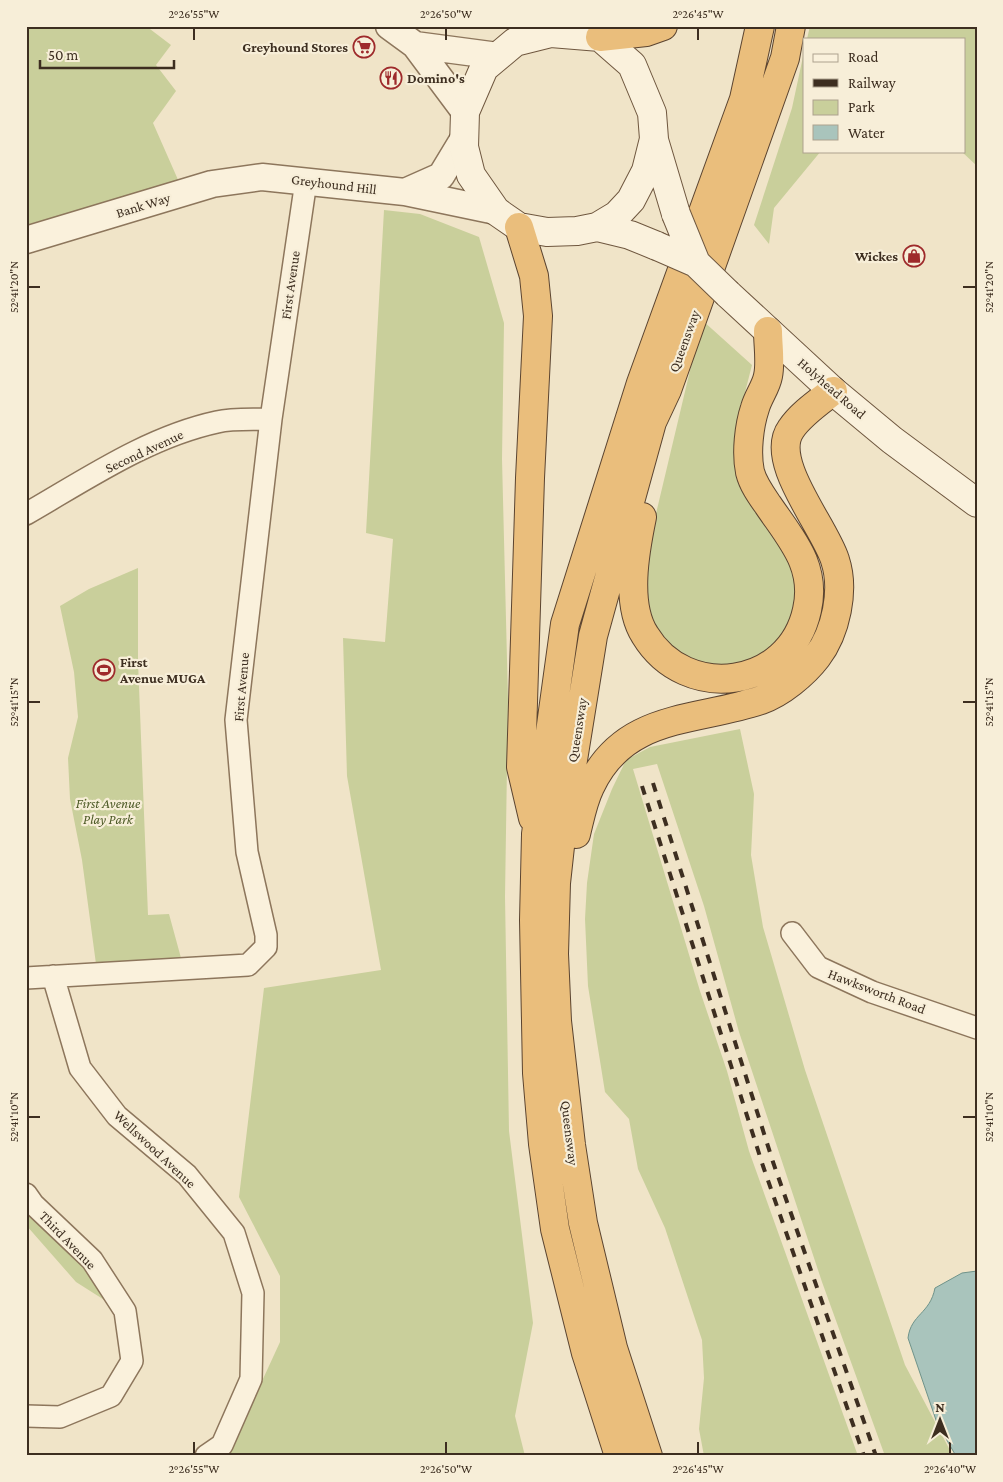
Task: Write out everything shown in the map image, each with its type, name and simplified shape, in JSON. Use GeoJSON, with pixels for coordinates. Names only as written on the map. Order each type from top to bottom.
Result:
{"type":"FeatureCollection","features":[{"type":"Feature","properties":{"kind":"highway"},"geometry":{"type":"LineString","coordinates":[[595,32],[646,32],[663,26]]}},
{"type":"Feature","properties":{"kind":"highway","name":"Queensway"},"geometry":{"type":"LineString","coordinates":[[619,1456],[586,1353],[555,1229],[543,1144],[537,1073],[534,930],[536,834],[565,624],[641,383],[744,99],[760,26]]}},
{"type":"Feature","properties":{"kind":"highway","name":"Queensway"},"geometry":{"type":"LineString","coordinates":[[648,1456],[613,1348],[584,1223],[570,1145],[557,1021],[554,954],[556,883],[562,828],[592,636],[652,422],[667,390],[785,58],[791,26]]}},
{"type":"Feature","properties":{"kind":"highway"},"geometry":{"type":"LineString","coordinates":[[507,219],[534,276],[538,316],[530,478],[521,767],[536,834]]}},
{"type":"Feature","properties":{"kind":"highway"},"geometry":{"type":"LineString","coordinates":[[667,390],[637,542],[633,584],[636,608],[644,635],[670,664],[697,676],[733,680],[756,672],[788,651],[802,630],[810,590],[808,573],[801,553],[756,488],[750,472],[748,449],[754,409],[768,377],[768,331]]}},
{"type":"Feature","properties":{"kind":"highway"},"geometry":{"type":"LineString","coordinates":[[557,1021],[566,984],[573,847],[590,787],[599,770],[614,751],[646,730],[666,722],[761,700],[781,690],[817,657],[827,639],[834,620],[839,575],[829,544],[792,478],[786,443],[790,429],[833,391]]}},
{"type":"Feature","properties":{"kind":"main road"},"geometry":{"type":"LineString","coordinates":[[595,32],[632,66],[652,113],[654,139],[646,172],[631,200],[617,215],[597,227],[578,232],[547,232],[507,219],[471,175],[464,125],[484,68],[508,45],[551,33],[595,32]]}},
{"type":"Feature","properties":{"kind":"main road","name":"Holyhead Road"},"geometry":{"type":"LineString","coordinates":[[654,139],[676,214],[696,263]]}},
{"type":"Feature","properties":{"kind":"main road","name":"Holyhead Road"},"geometry":{"type":"LineString","coordinates":[[597,227],[630,235],[696,263],[833,391],[892,440],[977,503]]}},
{"type":"Feature","properties":{"kind":"street"},"geometry":{"type":"LineString","coordinates":[[389,26],[415,45],[464,125],[441,176],[405,192]]}},
{"type":"Feature","properties":{"kind":"street"},"geometry":{"type":"LineString","coordinates":[[415,45],[508,45]]}},
{"type":"Feature","properties":{"kind":"street","name":"Greyhound Hill"},"geometry":{"type":"LineString","coordinates":[[262,177],[405,192],[507,219]]}},
{"type":"Feature","properties":{"kind":"street","name":"Bank Way"},"geometry":{"type":"LineString","coordinates":[[26,240],[212,184],[262,177]]}},
{"type":"Feature","properties":{"kind":"street","name":"First Avenue"},"geometry":{"type":"LineString","coordinates":[[26,978],[248,965],[266,948],[266,935],[247,852],[236,720],[271,419],[306,181]]}},
{"type":"Feature","properties":{"kind":"street","name":"Second Avenue"},"geometry":{"type":"LineString","coordinates":[[26,514],[130,454],[190,430],[219,421],[271,419]]}},
{"type":"Feature","properties":{"kind":"street","name":"Hawksworth Road"},"geometry":{"type":"LineString","coordinates":[[792,934],[818,968],[872,992],[977,1028]]}},
{"type":"Feature","properties":{"kind":"street","name":"Wellswood Avenue"},"geometry":{"type":"LineString","coordinates":[[54,976],[80,1068],[117,1116],[187,1175],[234,1233],[253,1293],[251,1379],[222,1445],[206,1456]]}},
{"type":"Feature","properties":{"kind":"street","name":"Third Avenue"},"geometry":{"type":"LineString","coordinates":[[26,1194],[33,1204],[92,1260],[125,1310],[132,1361],[111,1396],[60,1418],[26,1416]]}},
{"type":"Feature","properties":{"kind":"green space"},"geometry":{"type":"Polygon","coordinates":[[[26,26],[146,26],[171,45],[156,65],[176,91],[153,123],[179,182],[26,225],[26,26]]]}},
{"type":"Feature","properties":{"kind":"green space"},"geometry":{"type":"Polygon","coordinates":[[[810,26],[977,26],[977,166],[962,152],[966,152],[966,38],[807,38],[810,26]]]}},
{"type":"Feature","properties":{"kind":"green space"},"geometry":{"type":"Polygon","coordinates":[[[803,57],[803,152],[820,152],[774,208],[769,244],[754,225],[792,108],[803,57]]]}},
{"type":"Feature","properties":{"kind":"green space"},"geometry":{"type":"Polygon","coordinates":[[[384,210],[420,214],[479,237],[504,323],[502,459],[508,700],[505,897],[509,1131],[533,1323],[515,1416],[525,1456],[225,1456],[229,1453],[280,1342],[280,1276],[239,1197],[264,988],[381,970],[347,776],[343,638],[385,642],[393,539],[366,533],[384,210]]]}},
{"type":"Feature","properties":{"kind":"green space"},"geometry":{"type":"Polygon","coordinates":[[[702,320],[752,365],[740,412],[791,556],[800,605],[777,648],[745,667],[688,664],[653,630],[640,581],[702,320]]]}},
{"type":"Feature","properties":{"kind":"green space","name":"First Avenue Play Park"},"geometry":{"type":"Polygon","coordinates":[[[138,568],[138,661],[148,915],[169,914],[181,958],[96,964],[82,860],[70,799],[68,758],[78,717],[74,672],[60,606],[89,589],[138,568]]]}},
{"type":"Feature","properties":{"kind":"green space"},"geometry":{"type":"Polygon","coordinates":[[[740,729],[754,794],[751,855],[763,927],[805,1070],[905,1365],[953,1456],[885,1456],[822,1282],[739,1032],[704,906],[657,764],[633,769],[700,991],[727,1071],[749,1151],[858,1456],[704,1456],[699,1429],[704,1378],[702,1340],[665,1228],[638,1169],[629,1119],[605,1092],[588,986],[585,919],[587,883],[594,834],[626,760],[650,747],[740,729]]]}},
{"type":"Feature","properties":{"kind":"green space"},"geometry":{"type":"Polygon","coordinates":[[[26,1201],[90,1267],[117,1308],[76,1282],[26,1225],[26,1201]]]}},
{"type":"Feature","properties":{"kind":"water"},"geometry":{"type":"Polygon","coordinates":[[[977,1271],[977,1456],[956,1456],[937,1423],[908,1338],[913,1324],[933,1297],[935,1288],[962,1273],[977,1271]]]}},
{"type":"Feature","properties":{"kind":"railway"},"geometry":{"type":"LineString","coordinates":[[653,783],[773,1162],[876,1456]]}},
{"type":"Feature","properties":{"kind":"railway"},"geometry":{"type":"LineString","coordinates":[[642,786],[763,1166],[864,1456]]}},
{"type":"Feature","properties":{"kind":"place","name":"Greyhound Stores"},"geometry":{"type":"Point","coordinates":[364,47]}},
{"type":"Feature","properties":{"kind":"place","name":"Domino's"},"geometry":{"type":"Point","coordinates":[391,78]}},
{"type":"Feature","properties":{"kind":"place","name":"Wickes"},"geometry":{"type":"Point","coordinates":[914,256]}},
{"type":"Feature","properties":{"kind":"place","name":"First Avenue MUGA"},"geometry":{"type":"Point","coordinates":[104,670]}}]}
